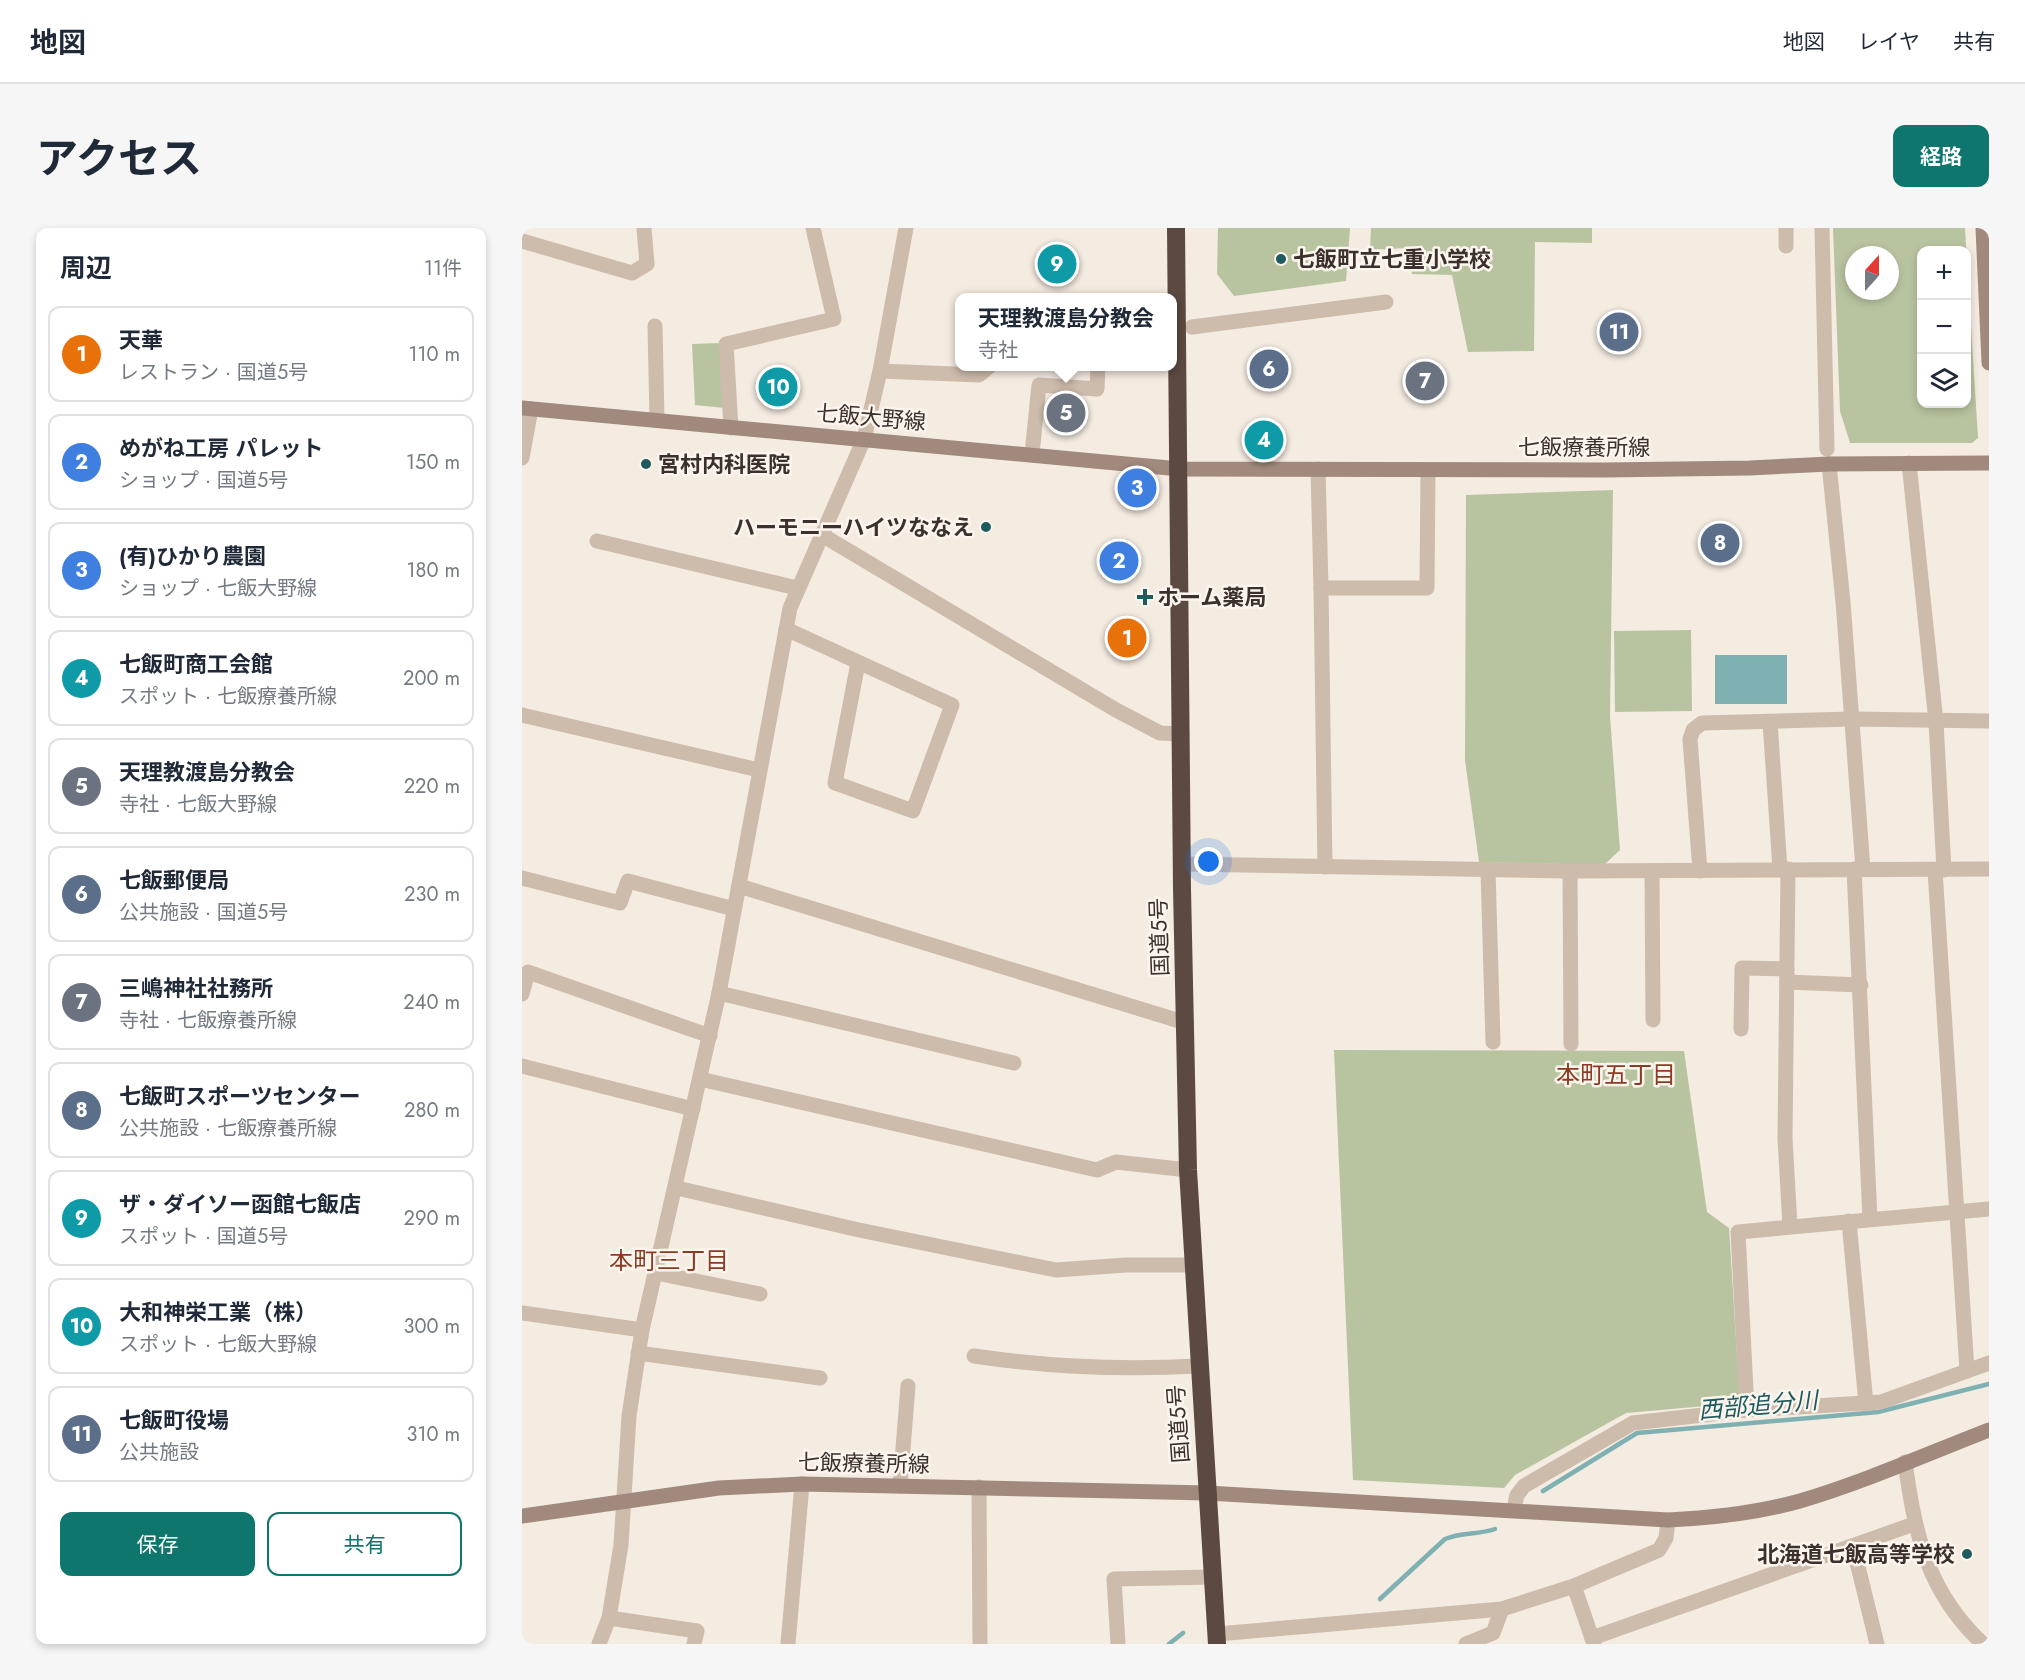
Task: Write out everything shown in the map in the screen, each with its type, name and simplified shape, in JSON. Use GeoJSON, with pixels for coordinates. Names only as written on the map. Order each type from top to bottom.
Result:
{"type":"FeatureCollection","features":[{"type":"Feature","properties":{"kind":"highway","name":"国道5号"},"geometry":{"type":"LineString","coordinates":[[1176,228],[1188,1170],[1198,1366],[1217,1639]]}},
{"type":"Feature","properties":{"kind":"main road"},"geometry":{"type":"LineString","coordinates":[[1983,228],[1989,363]]}},
{"type":"Feature","properties":{"kind":"main road","name":"七飯大野線"},"geometry":{"type":"LineString","coordinates":[[526,408],[1180,469]]}},
{"type":"Feature","properties":{"kind":"main road","name":"七飯療養所線"},"geometry":{"type":"LineString","coordinates":[[1180,469],[1750,468],[1828,456],[1909,463],[1989,463]]}},
{"type":"Feature","properties":{"kind":"main road","name":"七飯療養所線"},"geometry":{"type":"LineString","coordinates":[[522,1516],[719,1488],[802,1484],[1207,1492],[1668,1520],[1749,1513],[1801,1501],[1989,1430]]}},
{"type":"Feature","properties":{"kind":"street"},"geometry":{"type":"LineString","coordinates":[[522,241],[632,273],[646,264],[644,228]]}},
{"type":"Feature","properties":{"kind":"street"},"geometry":{"type":"LineString","coordinates":[[731,428],[726,345],[834,319],[813,228]]}},
{"type":"Feature","properties":{"kind":"street"},"geometry":{"type":"LineString","coordinates":[[599,1644],[609,1618],[621,1545],[629,1416],[642,1330],[677,1188],[719,993],[786,629],[797,588],[864,440],[880,371],[906,228]]}},
{"type":"Feature","properties":{"kind":"street"},"geometry":{"type":"LineString","coordinates":[[1786,228],[1786,246]]}},
{"type":"Feature","properties":{"kind":"street"},"geometry":{"type":"LineString","coordinates":[[1822,228],[1828,456],[1852,719],[1870,1219]]}},
{"type":"Feature","properties":{"kind":"street"},"geometry":{"type":"LineString","coordinates":[[1192,327],[1386,302]]}},
{"type":"Feature","properties":{"kind":"street"},"geometry":{"type":"LineString","coordinates":[[655,326],[657,420]]}},
{"type":"Feature","properties":{"kind":"street"},"geometry":{"type":"LineString","coordinates":[[880,371],[979,375],[984,371]]}},
{"type":"Feature","properties":{"kind":"street"},"geometry":{"type":"LineString","coordinates":[[1032,454],[1039,385],[1097,389],[1098,371]]}},
{"type":"Feature","properties":{"kind":"street"},"geometry":{"type":"LineString","coordinates":[[522,458],[526,408]]}},
{"type":"Feature","properties":{"kind":"street"},"geometry":{"type":"LineString","coordinates":[[1909,463],[1936,722],[1939,870],[1954,1211],[1967,1371]]}},
{"type":"Feature","properties":{"kind":"street"},"geometry":{"type":"LineString","coordinates":[[1318,469],[1325,867]]}},
{"type":"Feature","properties":{"kind":"street"},"geometry":{"type":"LineString","coordinates":[[1321,588],[1427,588],[1428,470]]}},
{"type":"Feature","properties":{"kind":"street"},"geometry":{"type":"LineString","coordinates":[[822,535],[1116,710],[1160,734],[1182,735]]}},
{"type":"Feature","properties":{"kind":"street"},"geometry":{"type":"LineString","coordinates":[[597,541],[797,588]]}},
{"type":"Feature","properties":{"kind":"street"},"geometry":{"type":"LineString","coordinates":[[786,629],[952,705],[913,811],[835,783],[858,663]]}},
{"type":"Feature","properties":{"kind":"street"},"geometry":{"type":"LineString","coordinates":[[522,715],[759,770]]}},
{"type":"Feature","properties":{"kind":"street"},"geometry":{"type":"LineString","coordinates":[[1700,871],[1690,739],[1693,730],[1702,723],[1852,719],[1989,721]]}},
{"type":"Feature","properties":{"kind":"street"},"geometry":{"type":"LineString","coordinates":[[1770,722],[1784,869],[1787,975],[1785,1138],[1790,1226]]}},
{"type":"Feature","properties":{"kind":"street"},"geometry":{"type":"LineString","coordinates":[[1183,864],[1570,871],[1989,869]]}},
{"type":"Feature","properties":{"kind":"street"},"geometry":{"type":"LineString","coordinates":[[1488,870],[1493,1042]]}},
{"type":"Feature","properties":{"kind":"street"},"geometry":{"type":"LineString","coordinates":[[1570,871],[1571,1044]]}},
{"type":"Feature","properties":{"kind":"street"},"geometry":{"type":"LineString","coordinates":[[1652,871],[1653,1020]]}},
{"type":"Feature","properties":{"kind":"street"},"geometry":{"type":"LineString","coordinates":[[522,878],[620,903],[627,881],[734,909]]}},
{"type":"Feature","properties":{"kind":"street"},"geometry":{"type":"LineString","coordinates":[[739,886],[1186,1023]]}},
{"type":"Feature","properties":{"kind":"street"},"geometry":{"type":"LineString","coordinates":[[1741,1029],[1742,968],[1861,985]]}},
{"type":"Feature","properties":{"kind":"street"},"geometry":{"type":"LineString","coordinates":[[522,994],[525,972],[710,1036]]}},
{"type":"Feature","properties":{"kind":"street"},"geometry":{"type":"LineString","coordinates":[[719,993],[1014,1064]]}},
{"type":"Feature","properties":{"kind":"street"},"geometry":{"type":"LineString","coordinates":[[522,1066],[693,1109]]}},
{"type":"Feature","properties":{"kind":"street"},"geometry":{"type":"LineString","coordinates":[[700,1079],[1097,1170],[1116,1162],[1188,1170]]}},
{"type":"Feature","properties":{"kind":"street"},"geometry":{"type":"LineString","coordinates":[[677,1188],[860,1230],[1056,1270],[1125,1265],[1192,1265]]}},
{"type":"Feature","properties":{"kind":"street"},"geometry":{"type":"LineString","coordinates":[[1747,1410],[1738,1232],[1989,1209]]}},
{"type":"Feature","properties":{"kind":"street"},"geometry":{"type":"LineString","coordinates":[[1849,1221],[1866,1404]]}},
{"type":"Feature","properties":{"kind":"street"},"geometry":{"type":"LineString","coordinates":[[656,1273],[760,1294]]}},
{"type":"Feature","properties":{"kind":"street"},"geometry":{"type":"LineString","coordinates":[[522,1313],[642,1330]]}},
{"type":"Feature","properties":{"kind":"street"},"geometry":{"type":"LineString","coordinates":[[638,1353],[820,1378]]}},
{"type":"Feature","properties":{"kind":"street"},"geometry":{"type":"LineString","coordinates":[[974,1356],[1024,1364],[1158,1369],[1198,1366]]}},
{"type":"Feature","properties":{"kind":"street"},"geometry":{"type":"LineString","coordinates":[[1514,1509],[1517,1495],[1524,1486],[1633,1423],[1747,1410],[1881,1402],[1989,1363]]}},
{"type":"Feature","properties":{"kind":"street"},"geometry":{"type":"LineString","coordinates":[[900,1486],[908,1386]]}},
{"type":"Feature","properties":{"kind":"street"},"geometry":{"type":"LineString","coordinates":[[1905,1462],[1914,1524],[1933,1578],[1954,1611],[1983,1644]]}},
{"type":"Feature","properties":{"kind":"street"},"geometry":{"type":"LineString","coordinates":[[788,1644],[802,1484]]}},
{"type":"Feature","properties":{"kind":"street"},"geometry":{"type":"LineString","coordinates":[[979,1487],[980,1644]]}},
{"type":"Feature","properties":{"kind":"street"},"geometry":{"type":"LineString","coordinates":[[1217,1639],[1502,1609],[1574,1586],[1659,1550],[1666,1538],[1668,1520]]}},
{"type":"Feature","properties":{"kind":"street"},"geometry":{"type":"LineString","coordinates":[[1574,1586],[1593,1641],[1914,1524]]}},
{"type":"Feature","properties":{"kind":"street"},"geometry":{"type":"LineString","coordinates":[[1853,1546],[1874,1643]]}},
{"type":"Feature","properties":{"kind":"street"},"geometry":{"type":"LineString","coordinates":[[1118,1644],[1114,1579],[1213,1577]]}},
{"type":"Feature","properties":{"kind":"street"},"geometry":{"type":"LineString","coordinates":[[1466,1644],[1493,1633],[1502,1609]]}},
{"type":"Feature","properties":{"kind":"street"},"geometry":{"type":"LineString","coordinates":[[609,1618],[697,1631],[694,1644]]}},
{"type":"Feature","properties":{"kind":"green space","name":"七飯町立七重小学校"},"geometry":{"type":"Polygon","coordinates":[[[1218,228],[1350,228],[1346,281],[1234,296],[1217,274],[1218,228]]]}},
{"type":"Feature","properties":{"kind":"green space"},"geometry":{"type":"Polygon","coordinates":[[[1371,228],[1592,228],[1592,243],[1535,242],[1534,351],[1468,352],[1452,275],[1412,274],[1407,248],[1370,250],[1371,228]]]}},
{"type":"Feature","properties":{"kind":"green space"},"geometry":{"type":"Polygon","coordinates":[[[1833,228],[1965,228],[1966,246],[1917,246],[1917,408],[1971,408],[1971,325],[1978,438],[1972,443],[1850,443],[1840,411],[1833,228]]]}},
{"type":"Feature","properties":{"kind":"green space"},"geometry":{"type":"Polygon","coordinates":[[[720,343],[725,408],[695,405],[692,344],[720,343]]]}},
{"type":"Feature","properties":{"kind":"green space"},"geometry":{"type":"Polygon","coordinates":[[[1613,490],[1610,716],[1620,850],[1604,865],[1479,862],[1465,760],[1466,495],[1613,490]]]}},
{"type":"Feature","properties":{"kind":"green space"},"geometry":{"type":"Polygon","coordinates":[[[1691,630],[1692,711],[1615,712],[1614,631],[1691,630]]]}},
{"type":"Feature","properties":{"kind":"green space"},"geometry":{"type":"Polygon","coordinates":[[[1334,1050],[1684,1051],[1707,1212],[1729,1228],[1740,1403],[1626,1413],[1515,1475],[1504,1488],[1353,1480],[1334,1050]]]}},
{"type":"Feature","properties":{"kind":"water"},"geometry":{"type":"Polygon","coordinates":[[[1715,655],[1787,655],[1787,704],[1715,704],[1715,655]]]}},
{"type":"Feature","properties":{"kind":"waterway","name":"西部追分川"},"geometry":{"type":"LineString","coordinates":[[1543,1491],[1637,1433],[1878,1412],[1989,1384]]}},
{"type":"Feature","properties":{"kind":"waterway","name":"西部追分川"},"geometry":{"type":"LineString","coordinates":[[1380,1599],[1445,1539],[1495,1529]]}},
{"type":"Feature","properties":{"kind":"waterway","name":"西部追分川"},"geometry":{"type":"LineString","coordinates":[[1169,1644],[1183,1633]]}},
{"type":"Feature","properties":{"kind":"place","name":"七飯町立七重小学校"},"geometry":{"type":"Point","coordinates":[1281,259]}},
{"type":"Feature","properties":{"kind":"place","name":"ザ・ダイソー函館七飯店"},"geometry":{"type":"Point","coordinates":[1057,264]}},
{"type":"Feature","properties":{"kind":"place","name":"七飯町役場"},"geometry":{"type":"Point","coordinates":[1619,332]}},
{"type":"Feature","properties":{"kind":"place","name":"七飯郵便局"},"geometry":{"type":"Point","coordinates":[1269,369]}},
{"type":"Feature","properties":{"kind":"place","name":"三嶋神社社務所"},"geometry":{"type":"Point","coordinates":[1425,381]}},
{"type":"Feature","properties":{"kind":"place","name":"大和神栄工業（株）"},"geometry":{"type":"Point","coordinates":[778,387]}},
{"type":"Feature","properties":{"kind":"place","name":"天理教渡島分教会"},"geometry":{"type":"Point","coordinates":[1066,413]}},
{"type":"Feature","properties":{"kind":"place","name":"七飯町商工会館"},"geometry":{"type":"Point","coordinates":[1264,440]}},
{"type":"Feature","properties":{"kind":"place","name":"宮村内科医院"},"geometry":{"type":"Point","coordinates":[646,464]}},
{"type":"Feature","properties":{"kind":"place","name":"(有)ひかり農園"},"geometry":{"type":"Point","coordinates":[1137,488]}},
{"type":"Feature","properties":{"kind":"place","name":"ハーモニーハイツななえ"},"geometry":{"type":"Point","coordinates":[986,527]}},
{"type":"Feature","properties":{"kind":"place","name":"七飯町スポーツセンター"},"geometry":{"type":"Point","coordinates":[1720,543]}},
{"type":"Feature","properties":{"kind":"place","name":"めがね工房 パレット"},"geometry":{"type":"Point","coordinates":[1119,561]}},
{"type":"Feature","properties":{"kind":"place","name":"ホーム薬局"},"geometry":{"type":"Point","coordinates":[1145,597]}},
{"type":"Feature","properties":{"kind":"place","name":"天華"},"geometry":{"type":"Point","coordinates":[1127,638]}},
{"type":"Feature","properties":{"kind":"place","name":"北海道七飯高等学校"},"geometry":{"type":"Point","coordinates":[1967,1554]}},
{"type":"Feature","properties":{"kind":"district","name":"本町五丁目"},"geometry":{"type":"Point","coordinates":[1616,1074]}},
{"type":"Feature","properties":{"kind":"district","name":"本町三丁目"},"geometry":{"type":"Point","coordinates":[669,1260]}}]}
